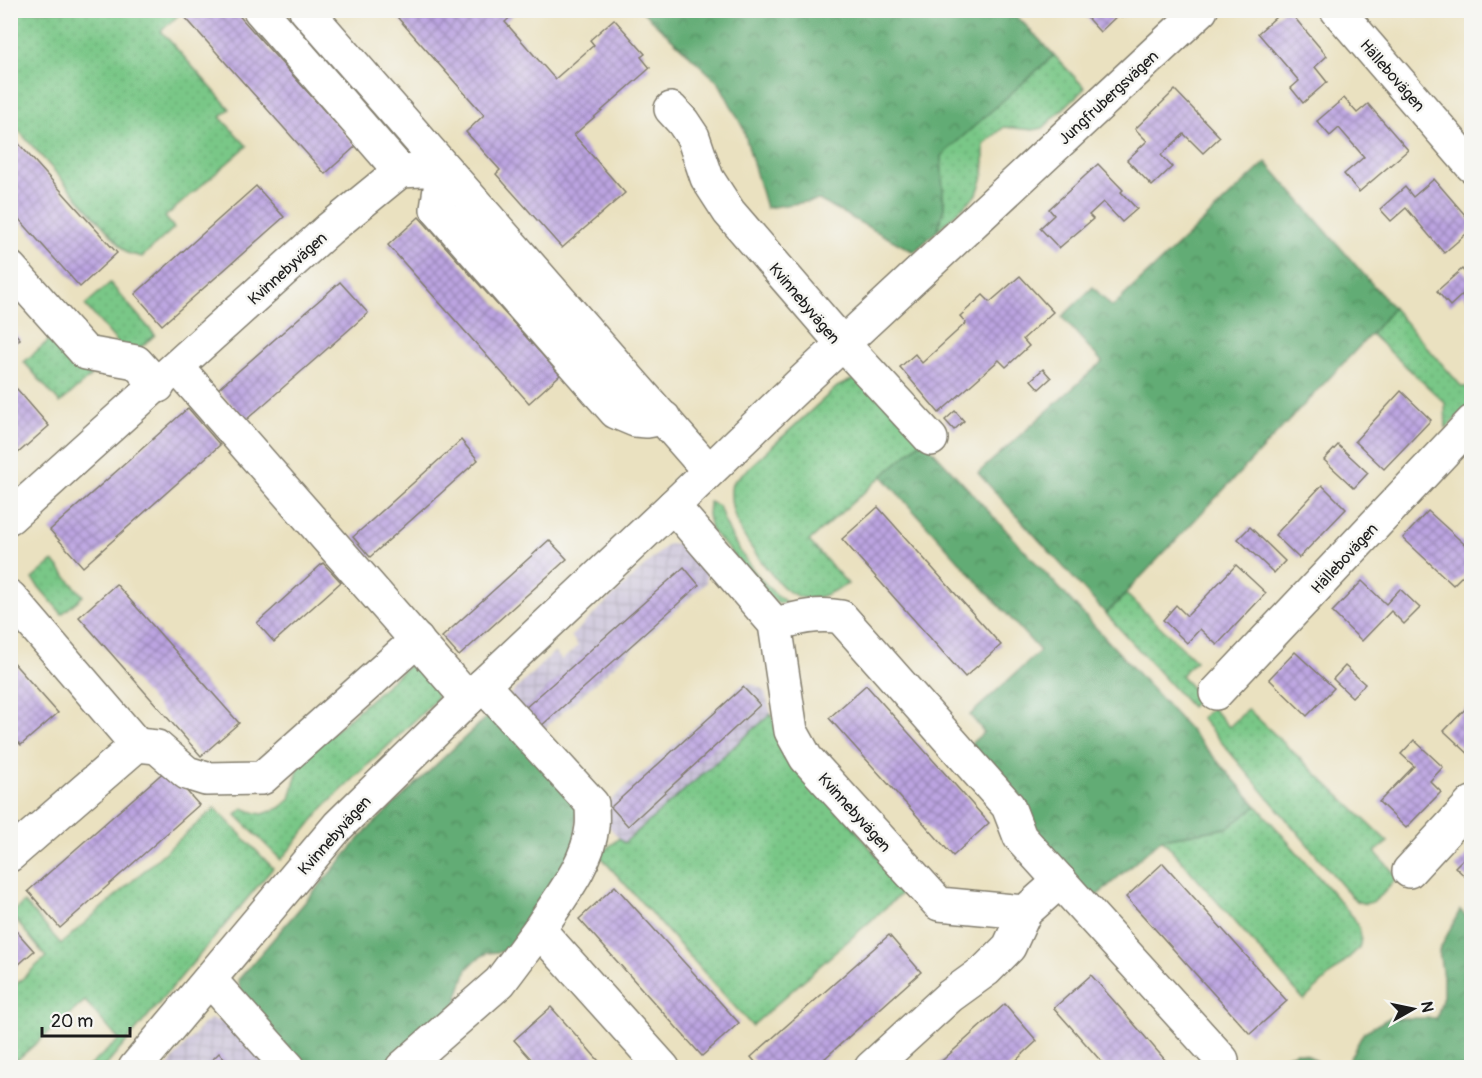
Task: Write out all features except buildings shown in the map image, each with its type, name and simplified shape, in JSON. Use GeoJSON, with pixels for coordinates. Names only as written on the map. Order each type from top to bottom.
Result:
{"type":"FeatureCollection","features":[{"type":"Feature","properties":{"kind":"street"},"geometry":{"type":"LineString","coordinates":[[260,10],[400,171],[443,169]]}},
{"type":"Feature","properties":{"kind":"street"},"geometry":{"type":"LineString","coordinates":[[306,10],[709,471]]}},
{"type":"Feature","properties":{"kind":"street","name":"Jungfrubergsvägen"},"geometry":{"type":"LineString","coordinates":[[843,344],[1201,10]]}},
{"type":"Feature","properties":{"kind":"street","name":"Hällebovägen"},"geometry":{"type":"LineString","coordinates":[[1337,10],[1472,166]]}},
{"type":"Feature","properties":{"kind":"street","name":"Kvinnebyvägen"},"geometry":{"type":"LineString","coordinates":[[135,1068],[338,826],[475,692],[843,344],[729,212],[707,178],[693,137],[671,109]]}},
{"type":"Feature","properties":{"kind":"street","name":"Kvinnebyvägen"},"geometry":{"type":"LineString","coordinates":[[10,517],[168,377],[329,229],[400,171]]}},
{"type":"Feature","properties":{"kind":"street"},"geometry":{"type":"LineString","coordinates":[[10,268],[86,353],[136,362],[168,377],[417,640],[592,804],[592,827],[588,847],[575,874],[539,930],[500,982],[402,1068]]}},
{"type":"Feature","properties":{"kind":"street"},"geometry":{"type":"LineString","coordinates":[[843,344],[931,439]]}},
{"type":"Feature","properties":{"kind":"street","name":"Hällebovägen"},"geometry":{"type":"LineString","coordinates":[[1216,693],[1472,422]]}},
{"type":"Feature","properties":{"kind":"street"},"geometry":{"type":"LineString","coordinates":[[673,506],[776,624],[804,616],[824,614],[841,617],[1008,806],[1020,837],[1222,1060]]}},
{"type":"Feature","properties":{"kind":"street"},"geometry":{"type":"LineString","coordinates":[[10,597],[137,745],[157,747],[187,773],[206,779],[262,778],[417,640]]}},
{"type":"Feature","properties":{"kind":"street","name":"Kvinnebyvägen"},"geometry":{"type":"LineString","coordinates":[[776,624],[791,730],[806,758],[939,904],[1025,912]]}},
{"type":"Feature","properties":{"kind":"street"},"geometry":{"type":"LineString","coordinates":[[10,855],[137,745]]}},
{"type":"Feature","properties":{"kind":"street"},"geometry":{"type":"LineString","coordinates":[[1409,871],[1472,803]]}},
{"type":"Feature","properties":{"kind":"street"},"geometry":{"type":"LineString","coordinates":[[871,1068],[950,996],[994,962],[1009,947],[1025,912],[1060,881]]}},
{"type":"Feature","properties":{"kind":"street"},"geometry":{"type":"LineString","coordinates":[[539,930],[663,1068]]}},
{"type":"Feature","properties":{"kind":"street"},"geometry":{"type":"LineString","coordinates":[[210,980],[289,1068]]}},
{"type":"Feature","properties":{"kind":"shaded area"},"geometry":{"type":"Polygon","coordinates":[[[668,544],[687,547],[707,571],[706,583],[544,729],[506,699],[554,652],[562,660],[578,646],[571,636],[668,544]]]}},
{"type":"Feature","properties":{"kind":"shaded area"},"geometry":{"type":"Polygon","coordinates":[[[749,683],[762,688],[765,692],[771,714],[623,843],[601,817],[603,807],[743,684],[749,683]]]}},
{"type":"Feature","properties":{"kind":"shaded area"},"geometry":{"type":"Polygon","coordinates":[[[211,1019],[231,1024],[270,1068],[166,1068],[203,1024],[211,1019]]]}},
{"type":"Feature","properties":{"kind":"green space"},"geometry":{"type":"Polygon","coordinates":[[[10,11],[183,11],[161,31],[230,109],[220,117],[247,146],[165,217],[174,228],[142,257],[127,253],[11,122],[10,11]]]}},
{"type":"Feature","properties":{"kind":"green space"},"geometry":{"type":"Polygon","coordinates":[[[642,11],[1012,11],[1054,55],[941,156],[944,208],[937,231],[914,252],[819,200],[766,208],[743,128],[719,83],[642,11]]]}},
{"type":"Feature","properties":{"kind":"green space"},"geometry":{"type":"Polygon","coordinates":[[[1054,55],[1085,88],[1043,128],[1033,130],[1004,127],[984,144],[984,174],[977,194],[937,231],[944,208],[940,156],[1054,55]]]}},
{"type":"Feature","properties":{"kind":"green space"},"geometry":{"type":"Polygon","coordinates":[[[1266,162],[1393,308],[1106,614],[978,473],[1102,362],[1062,317],[1093,287],[1112,307],[1266,162]]]}},
{"type":"Feature","properties":{"kind":"green space"},"geometry":{"type":"Polygon","coordinates":[[[110,283],[155,335],[130,357],[85,305],[110,283]]]}},
{"type":"Feature","properties":{"kind":"green space"},"geometry":{"type":"Polygon","coordinates":[[[1393,308],[1462,387],[1471,387],[1471,402],[1446,429],[1445,403],[1371,334],[1393,308]]]}},
{"type":"Feature","properties":{"kind":"green space"},"geometry":{"type":"Polygon","coordinates":[[[55,335],[91,376],[60,403],[24,362],[55,335]]]}},
{"type":"Feature","properties":{"kind":"green space"},"geometry":{"type":"Polygon","coordinates":[[[858,377],[923,440],[809,541],[848,584],[821,596],[804,598],[788,591],[780,583],[746,540],[732,507],[732,483],[837,387],[858,377]]]}},
{"type":"Feature","properties":{"kind":"green space"},"geometry":{"type":"Polygon","coordinates":[[[923,440],[1257,806],[1227,828],[1162,839],[1092,900],[1028,829],[968,746],[984,732],[970,715],[1040,651],[882,476],[923,440]]]}},
{"type":"Feature","properties":{"kind":"green space"},"geometry":{"type":"Polygon","coordinates":[[[709,502],[719,506],[737,546],[755,572],[787,603],[780,603],[772,599],[711,530],[708,515],[709,502]]]}},
{"type":"Feature","properties":{"kind":"green space"},"geometry":{"type":"Polygon","coordinates":[[[53,561],[83,596],[62,614],[32,579],[53,561]]]}},
{"type":"Feature","properties":{"kind":"green space"},"geometry":{"type":"Polygon","coordinates":[[[1126,594],[1196,661],[1181,675],[1200,698],[1191,707],[1106,614],[1126,594]]]}},
{"type":"Feature","properties":{"kind":"green space"},"geometry":{"type":"Polygon","coordinates":[[[410,664],[422,667],[431,676],[437,699],[324,807],[281,860],[236,815],[243,808],[263,814],[280,808],[290,799],[300,762],[410,664]]]}},
{"type":"Feature","properties":{"kind":"green space"},"geometry":{"type":"Polygon","coordinates":[[[1212,708],[1229,727],[1248,709],[1388,842],[1375,852],[1398,877],[1377,899],[1365,903],[1358,902],[1351,896],[1201,718],[1212,708]]]}},
{"type":"Feature","properties":{"kind":"green space"},"geometry":{"type":"Polygon","coordinates":[[[494,710],[577,803],[575,854],[508,951],[487,953],[477,959],[467,969],[456,1004],[386,1067],[303,1067],[241,993],[238,980],[367,830],[494,710]]]}},
{"type":"Feature","properties":{"kind":"green space"},"geometry":{"type":"Polygon","coordinates":[[[771,714],[778,733],[896,880],[903,892],[752,1026],[599,855],[619,838],[624,843],[771,714]]]}},
{"type":"Feature","properties":{"kind":"green space"},"geometry":{"type":"Polygon","coordinates":[[[1257,806],[1354,918],[1360,933],[1359,948],[1304,1000],[1162,839],[1227,828],[1257,806]]]}},
{"type":"Feature","properties":{"kind":"green space"},"geometry":{"type":"Polygon","coordinates":[[[215,808],[273,868],[105,1067],[88,1067],[119,1040],[85,1001],[11,1065],[11,989],[46,957],[11,914],[24,902],[61,944],[215,808]]]}},
{"type":"Feature","properties":{"kind":"green space"},"geometry":{"type":"Polygon","coordinates":[[[1460,910],[1471,921],[1471,1067],[1345,1067],[1364,1032],[1389,1018],[1437,1018],[1443,996],[1439,951],[1460,910]]]}},
{"type":"Feature","properties":{"kind":"green space"},"geometry":{"type":"Polygon","coordinates":[[[1297,1052],[1306,1054],[1324,1067],[1253,1067],[1297,1052]]]}}]}
